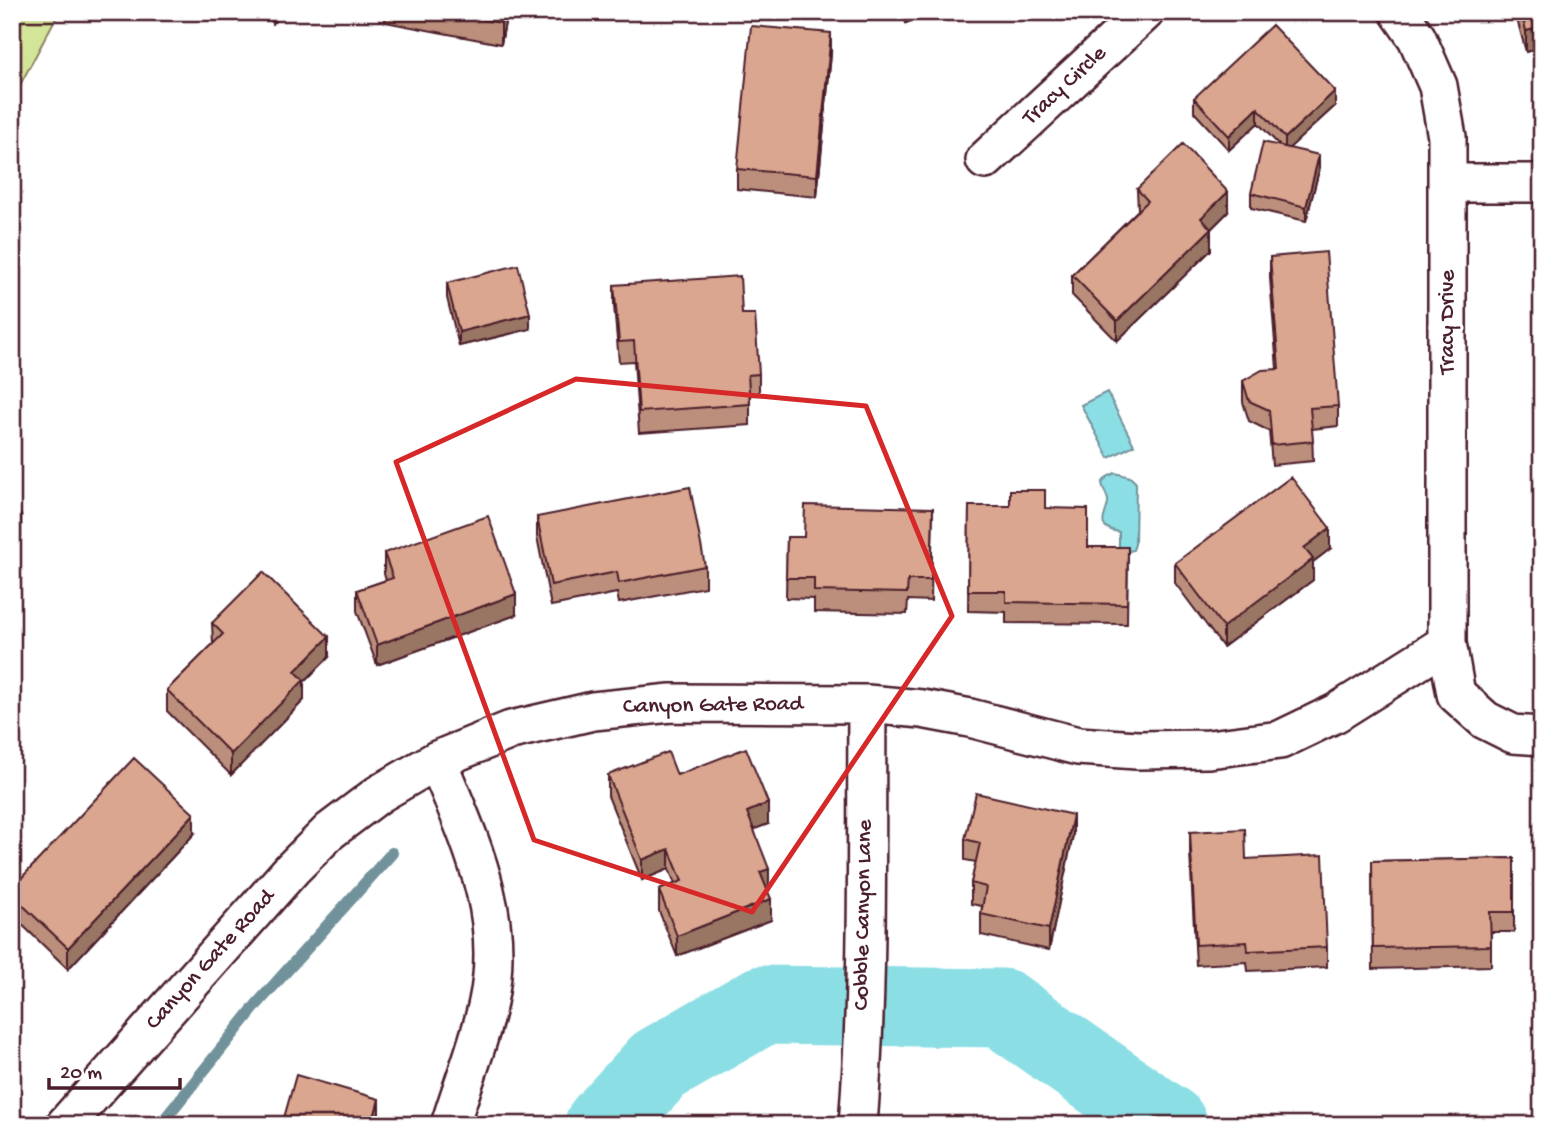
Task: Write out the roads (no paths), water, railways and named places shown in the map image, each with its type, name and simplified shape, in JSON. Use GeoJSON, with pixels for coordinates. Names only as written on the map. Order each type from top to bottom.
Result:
{"type":"FeatureCollection","features":[{"type":"Feature","properties":{"kind":"street","name":"Tracy Circle"},"geometry":{"type":"LineString","coordinates":[[985,160],[1144,12]]}},
{"type":"Feature","properties":{"kind":"street","name":"Tracy Drive"},"geometry":{"type":"LineString","coordinates":[[1399,12],[1416,38],[1438,86],[1447,137],[1447,643],[1456,694],[1485,720],[1513,734],[1542,736]]}},
{"type":"Feature","properties":{"kind":"street"},"geometry":{"type":"LineString","coordinates":[[1448,183],[1542,183]]}},
{"type":"Feature","properties":{"kind":"street","name":"Canyon Gate Road"},"geometry":{"type":"LineString","coordinates":[[65,1125],[292,869],[330,831],[379,793],[437,760],[511,730],[593,711],[671,703],[867,704],[934,711],[1078,746],[1137,750],[1209,749],[1280,740],[1336,713],[1447,643]]}},
{"type":"Feature","properties":{"kind":"street","name":"Cobble Canyon Lane"},"geometry":{"type":"LineString","coordinates":[[858,1125],[865,949],[867,704]]}},
{"type":"Feature","properties":{"kind":"street"},"geometry":{"type":"LineString","coordinates":[[437,760],[475,855],[490,903],[494,956],[488,1002],[450,1125]]}},
{"type":"Feature","properties":{"kind":"water"},"geometry":{"type":"Polygon","coordinates":[[[1107,392],[1134,445],[1109,458],[1081,405],[1107,392]]]}},
{"type":"Feature","properties":{"kind":"water"},"geometry":{"type":"Polygon","coordinates":[[[1115,473],[1130,477],[1136,483],[1135,544],[1133,550],[1127,552],[1119,546],[1119,532],[1111,530],[1103,523],[1108,500],[1102,483],[1115,473]]]}},
{"type":"Feature","properties":{"kind":"waterway"},"geometry":{"type":"LineString","coordinates":[[160,1125],[258,1003],[392,853]]}},
{"type":"Feature","properties":{"kind":"waterway"},"geometry":{"type":"LineString","coordinates":[[604,1125],[659,1065],[763,1005],[1002,1008],[1168,1125]]}}]}
